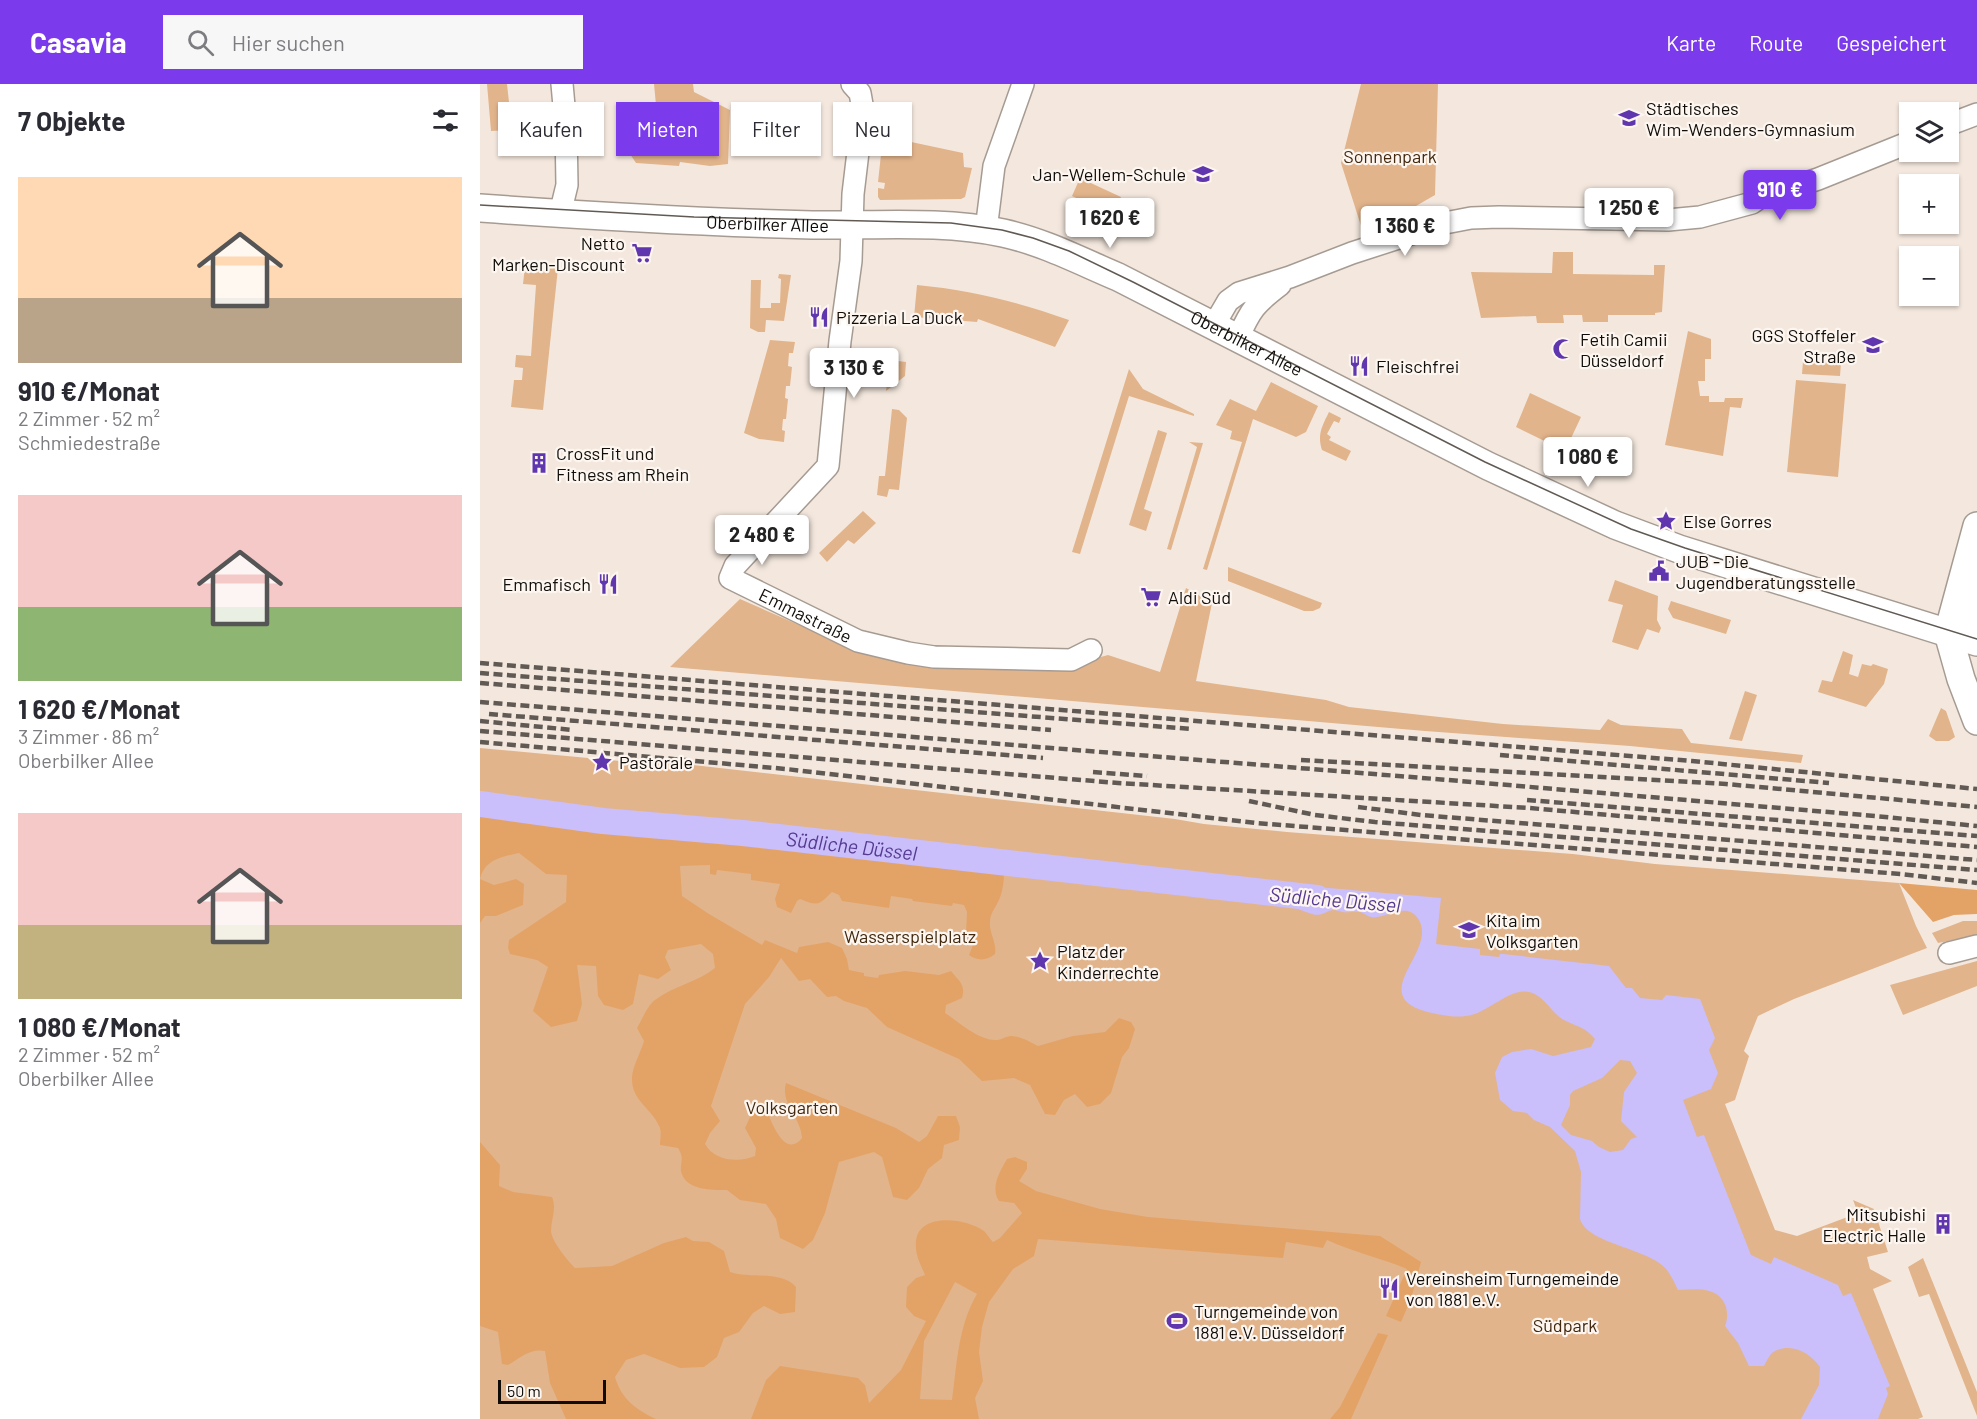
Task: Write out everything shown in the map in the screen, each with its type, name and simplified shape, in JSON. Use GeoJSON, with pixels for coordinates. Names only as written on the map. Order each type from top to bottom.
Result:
{"type":"FeatureCollection","features":[{"type":"Feature","properties":{"kind":"main road","name":"Oberbilker Allee"},"geometry":{"type":"LineString","coordinates":[[480,208],[560,214],[748,222],[948,226],[986,230],[1034,241],[1069,254],[1214,325],[1488,466],[1615,525],[1679,549],[1977,642]]}},
{"type":"Feature","properties":{"kind":"main road"},"geometry":{"type":"LineString","coordinates":[[1977,526],[1948,633],[1961,680],[1977,721]]}},
{"type":"Feature","properties":{"kind":"main road"},"geometry":{"type":"LineString","coordinates":[[1977,579],[1972,599],[1977,621]]}},
{"type":"Feature","properties":{"kind":"street"},"geometry":{"type":"LineString","coordinates":[[560,214],[567,185],[566,128],[562,84]]}},
{"type":"Feature","properties":{"kind":"street"},"geometry":{"type":"LineString","coordinates":[[852,84],[860,93],[863,110],[853,194],[852,225]]}},
{"type":"Feature","properties":{"kind":"street"},"geometry":{"type":"LineString","coordinates":[[986,230],[994,166],[1023,84]]}},
{"type":"Feature","properties":{"kind":"street"},"geometry":{"type":"LineString","coordinates":[[1959,121],[1977,114]]}},
{"type":"Feature","properties":{"kind":"street"},"geometry":{"type":"LineString","coordinates":[[1214,325],[1228,301],[1239,293],[1445,223],[1471,218],[1519,216],[1676,220],[1708,215],[1752,203],[1771,204],[1791,188],[1899,146]]}},
{"type":"Feature","properties":{"kind":"street","name":"Emmastraße"},"geometry":{"type":"LineString","coordinates":[[852,225],[851,261],[840,341],[828,466],[735,566],[730,578],[858,640],[908,653],[934,657],[1071,660],[1091,650]]}},
{"type":"Feature","properties":{"kind":"street"},"geometry":{"type":"LineString","coordinates":[[1238,338],[1250,311],[1290,277]]}},
{"type":"Feature","properties":{"kind":"street"},"geometry":{"type":"LineString","coordinates":[[1950,953],[1977,946]]}},
{"type":"Feature","properties":{"kind":"green space"},"geometry":{"type":"Polygon","coordinates":[[[487,84],[507,84],[509,102],[498,102],[498,131],[491,131],[487,84]]]}},
{"type":"Feature","properties":{"kind":"green space"},"geometry":{"type":"Polygon","coordinates":[[[654,84],[693,84],[694,92],[714,102],[656,102],[654,84]]]}},
{"type":"Feature","properties":{"kind":"green space","name":"Sonnenpark"},"geometry":{"type":"Polygon","coordinates":[[[1361,84],[1438,84],[1435,195],[1402,214],[1362,229],[1341,163],[1361,84]]]}},
{"type":"Feature","properties":{"kind":"green space"},"geometry":{"type":"Polygon","coordinates":[[[719,104],[730,110],[728,164],[710,166],[680,162],[679,166],[636,163],[631,156],[719,156],[719,104]]]}},
{"type":"Feature","properties":{"kind":"green space"},"geometry":{"type":"Polygon","coordinates":[[[912,142],[963,153],[964,167],[972,168],[965,197],[961,199],[880,200],[878,188],[884,189],[885,183],[878,182],[881,156],[912,156],[912,142]]]}},
{"type":"Feature","properties":{"kind":"green space"},"geometry":{"type":"Polygon","coordinates":[[[1080,178],[1121,197],[1114,215],[1072,196],[1080,178]]]}},
{"type":"Feature","properties":{"kind":"green space"},"geometry":{"type":"Polygon","coordinates":[[[1553,252],[1573,252],[1573,274],[1654,275],[1654,265],[1665,265],[1662,312],[1655,313],[1655,315],[1608,315],[1608,322],[1583,322],[1582,315],[1563,315],[1564,323],[1537,323],[1536,316],[1481,318],[1471,272],[1552,273],[1553,252]]]}},
{"type":"Feature","properties":{"kind":"green space"},"geometry":{"type":"Polygon","coordinates":[[[525,266],[558,268],[543,410],[511,407],[514,380],[522,380],[523,368],[515,367],[516,355],[531,356],[536,285],[523,284],[525,266]]]}},
{"type":"Feature","properties":{"kind":"green space"},"geometry":{"type":"Polygon","coordinates":[[[779,274],[791,275],[784,321],[766,320],[765,332],[758,332],[750,328],[751,280],[761,280],[760,308],[771,308],[771,303],[780,303],[781,279],[778,278],[779,274]]]}},
{"type":"Feature","properties":{"kind":"green space"},"geometry":{"type":"Polygon","coordinates":[[[917,285],[994,298],[1069,320],[1055,347],[978,319],[977,322],[914,317],[917,285]]]}},
{"type":"Feature","properties":{"kind":"green space"},"geometry":{"type":"Polygon","coordinates":[[[1688,331],[1711,339],[1711,359],[1705,359],[1705,381],[1698,381],[1700,396],[1709,396],[1709,402],[1724,402],[1725,398],[1743,398],[1741,408],[1730,407],[1723,456],[1665,445],[1688,331]]]}},
{"type":"Feature","properties":{"kind":"green space"},"geometry":{"type":"Polygon","coordinates":[[[770,340],[795,342],[793,353],[789,353],[788,366],[792,367],[790,386],[786,386],[785,398],[788,399],[786,419],[783,419],[784,442],[759,439],[744,433],[770,340]]]}},
{"type":"Feature","properties":{"kind":"green space"},"geometry":{"type":"Polygon","coordinates":[[[890,360],[906,362],[905,376],[886,391],[890,360]]]}},
{"type":"Feature","properties":{"kind":"green space"},"geometry":{"type":"Polygon","coordinates":[[[1803,361],[1841,363],[1840,376],[1802,374],[1803,361]]]}},
{"type":"Feature","properties":{"kind":"green space"},"geometry":{"type":"Polygon","coordinates":[[[1129,369],[1143,389],[1194,416],[1129,396],[1080,554],[1072,552],[1129,369]]]}},
{"type":"Feature","properties":{"kind":"green space"},"geometry":{"type":"Polygon","coordinates":[[[1796,380],[1846,384],[1838,477],[1787,472],[1796,380]]]}},
{"type":"Feature","properties":{"kind":"green space"},"geometry":{"type":"Polygon","coordinates":[[[1271,382],[1318,406],[1306,432],[1296,437],[1253,419],[1207,570],[1203,569],[1242,442],[1230,439],[1232,431],[1216,425],[1230,399],[1256,411],[1271,382]]]}},
{"type":"Feature","properties":{"kind":"green space"},"geometry":{"type":"Polygon","coordinates":[[[1530,393],[1581,417],[1565,451],[1516,427],[1530,393]]]}},
{"type":"Feature","properties":{"kind":"green space"},"geometry":{"type":"Polygon","coordinates":[[[892,409],[899,410],[907,418],[899,490],[889,489],[887,497],[877,495],[879,476],[885,476],[892,409]]]}},
{"type":"Feature","properties":{"kind":"green space"},"geometry":{"type":"Polygon","coordinates":[[[1329,412],[1341,418],[1339,423],[1334,421],[1327,434],[1331,437],[1329,440],[1351,451],[1346,461],[1322,450],[1320,435],[1329,412]]]}},
{"type":"Feature","properties":{"kind":"green space"},"geometry":{"type":"Polygon","coordinates":[[[1158,430],[1167,433],[1144,509],[1152,512],[1146,531],[1129,525],[1158,430]]]}},
{"type":"Feature","properties":{"kind":"green space"},"geometry":{"type":"Polygon","coordinates":[[[1189,442],[1203,443],[1171,550],[1167,549],[1197,447],[1189,442]]]}},
{"type":"Feature","properties":{"kind":"green space"},"geometry":{"type":"Polygon","coordinates":[[[863,511],[876,523],[854,544],[848,540],[827,562],[819,553],[863,511]]]}},
{"type":"Feature","properties":{"kind":"green space"},"geometry":{"type":"Polygon","coordinates":[[[1228,567],[1322,603],[1320,608],[1304,611],[1228,581],[1228,567]]]}},
{"type":"Feature","properties":{"kind":"green space"},"geometry":{"type":"Polygon","coordinates":[[[1615,580],[1658,596],[1657,620],[1661,628],[1659,633],[1647,629],[1638,650],[1612,642],[1623,605],[1608,601],[1615,580]]]}},
{"type":"Feature","properties":{"kind":"green space"},"geometry":{"type":"Polygon","coordinates":[[[1186,588],[1212,603],[1196,681],[1326,700],[1349,707],[1503,724],[1600,730],[1608,719],[1621,725],[1682,729],[1691,743],[1803,755],[1801,763],[1630,746],[1425,731],[670,667],[740,599],[854,649],[1097,658],[1108,655],[1160,672],[1186,588]]]}},
{"type":"Feature","properties":{"kind":"green space"},"geometry":{"type":"Polygon","coordinates":[[[1671,601],[1731,620],[1726,634],[1673,618],[1668,609],[1671,601]]]}},
{"type":"Feature","properties":{"kind":"green space"},"geometry":{"type":"Polygon","coordinates":[[[1843,651],[1853,655],[1849,674],[1858,677],[1862,664],[1871,666],[1873,664],[1888,669],[1884,684],[1866,707],[1818,692],[1822,680],[1832,682],[1843,651]]]}},
{"type":"Feature","properties":{"kind":"green space"},"geometry":{"type":"Polygon","coordinates":[[[1745,691],[1757,695],[1742,741],[1729,739],[1745,691]]]}},
{"type":"Feature","properties":{"kind":"green space"},"geometry":{"type":"Polygon","coordinates":[[[1941,708],[1946,711],[1955,737],[1949,741],[1936,741],[1929,736],[1941,708]]]}},
{"type":"Feature","properties":{"kind":"green space","name":"Volksgarten"},"geometry":{"type":"Polygon","coordinates":[[[480,748],[631,762],[651,761],[693,765],[1287,832],[1573,854],[1655,864],[1899,883],[1927,948],[1794,999],[1758,1016],[1744,1051],[1749,1056],[1735,1100],[1725,1104],[1775,1230],[1797,1236],[1858,1213],[1853,1200],[1874,1209],[1888,1252],[1867,1257],[1870,1269],[1892,1281],[1873,1289],[1923,1417],[1918,1419],[480,1419],[480,748]]]}},
{"type":"Feature","properties":{"kind":"green space"},"geometry":{"type":"Polygon","coordinates":[[[480,809],[593,824],[697,832],[1004,866],[1002,892],[990,919],[995,954],[982,959],[969,955],[973,945],[973,933],[966,934],[967,912],[964,905],[953,903],[952,906],[891,896],[889,908],[842,901],[839,895],[832,892],[817,903],[800,899],[791,913],[777,907],[775,899],[780,884],[751,880],[751,874],[717,870],[716,875],[710,874],[710,865],[680,866],[682,896],[762,945],[765,940],[797,953],[799,947],[828,942],[842,948],[849,970],[878,978],[879,975],[905,971],[939,975],[951,971],[961,983],[963,994],[962,998],[946,1005],[945,1013],[983,1037],[997,1040],[1014,1036],[1038,1046],[1073,1036],[1105,1032],[1119,1018],[1131,1022],[1135,1029],[1129,1048],[1122,1057],[1111,1093],[1100,1104],[1087,1107],[1075,1094],[1064,1100],[1055,1115],[1045,1114],[1030,1085],[1014,1078],[982,1081],[959,1059],[887,1027],[867,1008],[836,996],[827,997],[810,979],[799,981],[781,958],[769,977],[745,1004],[711,1106],[720,1121],[710,1133],[705,1144],[709,1150],[727,1159],[735,1160],[755,1156],[756,1148],[745,1128],[752,1113],[767,1111],[780,1137],[785,1142],[796,1143],[802,1138],[801,1130],[786,1098],[786,1083],[896,1128],[919,1142],[927,1136],[938,1116],[956,1116],[960,1127],[959,1140],[944,1145],[942,1158],[928,1169],[919,1188],[907,1200],[893,1197],[882,1157],[874,1152],[839,1162],[825,1213],[813,1240],[803,1249],[780,1238],[776,1219],[766,1204],[740,1200],[727,1190],[700,1188],[688,1182],[681,1171],[682,1158],[678,1148],[660,1145],[661,1133],[656,1119],[635,1092],[632,1077],[644,1041],[637,1028],[647,1009],[662,995],[715,968],[713,954],[701,944],[668,950],[665,957],[671,970],[658,979],[639,974],[633,1004],[623,1010],[604,1005],[598,996],[596,966],[577,965],[582,1004],[577,1021],[551,1027],[533,1011],[548,967],[537,960],[510,954],[508,948],[509,940],[566,902],[567,875],[546,874],[519,853],[490,863],[482,872],[480,879],[480,809]]]}},
{"type":"Feature","properties":{"kind":"green space"},"geometry":{"type":"Polygon","coordinates":[[[480,879],[494,885],[516,879],[524,884],[523,905],[496,916],[485,916],[480,923],[480,879]]]}},
{"type":"Feature","properties":{"kind":"green space"},"geometry":{"type":"Polygon","coordinates":[[[1899,883],[1977,890],[1977,914],[1954,915],[1933,922],[1899,883]]]}},
{"type":"Feature","properties":{"kind":"green space"},"geometry":{"type":"Polygon","coordinates":[[[1963,921],[1977,921],[1977,935],[1938,943],[1932,933],[1963,921]]]}},
{"type":"Feature","properties":{"kind":"green space"},"geometry":{"type":"Polygon","coordinates":[[[1977,961],[1977,986],[1903,1015],[1890,985],[1977,961]]]}},
{"type":"Feature","properties":{"kind":"green space"},"geometry":{"type":"Polygon","coordinates":[[[480,1142],[500,1165],[499,1186],[513,1192],[552,1197],[554,1206],[552,1235],[575,1268],[612,1266],[664,1243],[686,1237],[693,1241],[709,1242],[724,1251],[730,1272],[782,1278],[790,1282],[796,1287],[795,1312],[780,1314],[764,1306],[753,1313],[739,1332],[724,1338],[717,1357],[704,1367],[680,1368],[644,1354],[626,1360],[615,1377],[621,1391],[642,1412],[656,1419],[566,1419],[550,1383],[545,1351],[530,1352],[508,1365],[502,1364],[498,1332],[480,1326],[480,1142]]]}},
{"type":"Feature","properties":{"kind":"green space"},"geometry":{"type":"Polygon","coordinates":[[[1015,1157],[1027,1162],[1027,1169],[1019,1181],[1036,1191],[1100,1209],[1148,1217],[1380,1236],[1421,1262],[1411,1299],[1401,1322],[1386,1316],[1407,1269],[1327,1240],[1323,1248],[1286,1242],[1283,1258],[1038,1239],[1034,1256],[1013,1269],[989,1302],[982,1327],[979,1352],[983,1381],[975,1398],[979,1419],[751,1419],[766,1380],[780,1366],[858,1378],[865,1385],[869,1403],[901,1370],[926,1321],[914,1316],[906,1307],[907,1287],[916,1278],[925,1275],[916,1251],[917,1236],[922,1228],[931,1223],[953,1220],[975,1226],[984,1231],[993,1242],[1000,1238],[1022,1213],[1014,1203],[999,1201],[996,1196],[997,1180],[1007,1159],[1015,1157]],[[955,1282],[924,1341],[920,1399],[952,1400],[962,1332],[977,1294],[955,1282]]]}},
{"type":"Feature","properties":{"kind":"green space"},"geometry":{"type":"Polygon","coordinates":[[[1923,1258],[1977,1392],[1977,1416],[1929,1294],[1919,1297],[1908,1267],[1923,1258]]]}},
{"type":"Feature","properties":{"kind":"green space"},"geometry":{"type":"Polygon","coordinates":[[[1378,1333],[1388,1335],[1351,1419],[1330,1419],[1340,1407],[1378,1333]]]}},
{"type":"Feature","properties":{"kind":"water"},"geometry":{"type":"Polygon","coordinates":[[[1284,884],[1441,898],[1436,944],[1480,949],[1480,955],[1499,957],[1503,954],[1609,966],[1626,988],[1632,988],[1640,998],[1662,1000],[1666,995],[1700,999],[1715,1038],[1709,1050],[1718,1073],[1711,1089],[1683,1100],[1697,1137],[1704,1135],[1751,1255],[1771,1264],[1774,1257],[1838,1285],[1843,1296],[1851,1293],[1890,1386],[1886,1388],[1888,1394],[1878,1419],[1801,1419],[1819,1385],[1820,1367],[1811,1357],[1799,1350],[1785,1348],[1772,1353],[1764,1366],[1749,1366],[1738,1343],[1725,1326],[1727,1310],[1718,1295],[1706,1290],[1678,1290],[1672,1277],[1663,1266],[1643,1254],[1604,1240],[1585,1227],[1580,1219],[1581,1172],[1575,1151],[1550,1127],[1534,1120],[1527,1113],[1513,1111],[1500,1100],[1495,1073],[1502,1057],[1512,1052],[1531,1049],[1553,1056],[1591,1047],[1595,1039],[1587,1032],[1559,1017],[1539,997],[1529,992],[1514,993],[1482,1011],[1466,1016],[1444,1015],[1421,1010],[1407,1002],[1402,992],[1403,980],[1421,941],[1422,928],[1416,916],[1407,911],[1370,917],[1360,912],[1333,910],[1315,915],[1282,903],[1284,884]],[[1620,1060],[1602,1078],[1573,1091],[1570,1095],[1570,1105],[1561,1125],[1571,1135],[1592,1141],[1610,1152],[1623,1150],[1631,1139],[1637,1137],[1621,1121],[1624,1092],[1637,1073],[1630,1061],[1620,1060]]]}},
{"type":"Feature","properties":{"kind":"waterway","name":"Südliche Düssel"},"geometry":{"type":"LineString","coordinates":[[480,804],[603,821],[743,833],[1317,898]]}},
{"type":"Feature","properties":{"kind":"tram line"},"geometry":{"type":"LineString","coordinates":[[480,205],[694,217],[951,223],[1002,230],[1033,238],[1069,251],[1133,282],[1485,462],[1631,529],[1977,639]]}},
{"type":"Feature","properties":{"kind":"railway"},"geometry":{"type":"LineString","coordinates":[[480,663],[1692,761],[1977,789]]}},
{"type":"Feature","properties":{"kind":"railway"},"geometry":{"type":"LineString","coordinates":[[480,673],[1192,729]]}},
{"type":"Feature","properties":{"kind":"railway"},"geometry":{"type":"LineString","coordinates":[[480,683],[1051,730]]}},
{"type":"Feature","properties":{"kind":"railway"},"geometry":{"type":"LineString","coordinates":[[480,702],[1448,780],[1977,826]]}},
{"type":"Feature","properties":{"kind":"railway"},"geometry":{"type":"LineString","coordinates":[[489,714],[1043,758]]}},
{"type":"Feature","properties":{"kind":"railway"},"geometry":{"type":"LineString","coordinates":[[480,721],[573,730]]}},
{"type":"Feature","properties":{"kind":"railway"},"geometry":{"type":"LineString","coordinates":[[480,731],[1118,783],[1529,808],[1977,847]]}},
{"type":"Feature","properties":{"kind":"railway"},"geometry":{"type":"LineString","coordinates":[[480,742],[786,769],[1256,823],[1901,874],[1977,883]]}},
{"type":"Feature","properties":{"kind":"railway"},"geometry":{"type":"LineString","coordinates":[[1500,755],[1829,783]]}},
{"type":"Feature","properties":{"kind":"railway"},"geometry":{"type":"LineString","coordinates":[[1301,760],[1726,784],[1977,807]]}},
{"type":"Feature","properties":{"kind":"railway"},"geometry":{"type":"LineString","coordinates":[[1093,772],[1147,776]]}},
{"type":"Feature","properties":{"kind":"railway"},"geometry":{"type":"LineString","coordinates":[[1527,800],[1977,836]]}},
{"type":"Feature","properties":{"kind":"railway"},"geometry":{"type":"LineString","coordinates":[[1249,801],[1315,815],[1375,822],[1977,870]]}},
{"type":"Feature","properties":{"kind":"railway"},"geometry":{"type":"LineString","coordinates":[[1358,807],[1421,815],[1977,860]]}},
{"type":"Feature","properties":{"kind":"place","name":"Städtisches Wim-Wenders-Gymnasium"},"geometry":{"type":"Point","coordinates":[1629,118]}},
{"type":"Feature","properties":{"kind":"place","name":"Jan-Wellem-Schule"},"geometry":{"type":"Point","coordinates":[1203,174]}},
{"type":"Feature","properties":{"kind":"place","name":"Netto Marken-Discount"},"geometry":{"type":"Point","coordinates":[642,253]}},
{"type":"Feature","properties":{"kind":"place","name":"Pizzeria La Duck"},"geometry":{"type":"Point","coordinates":[819,317]}},
{"type":"Feature","properties":{"kind":"place","name":"GGS Stoffeler Straße"},"geometry":{"type":"Point","coordinates":[1873,345]}},
{"type":"Feature","properties":{"kind":"place","name":"Fetih Camii Düsseldorf"},"geometry":{"type":"Point","coordinates":[1563,349]}},
{"type":"Feature","properties":{"kind":"place","name":"Fleischfrei"},"geometry":{"type":"Point","coordinates":[1359,366]}},
{"type":"Feature","properties":{"kind":"place","name":"CrossFit und Fitness am Rhein"},"geometry":{"type":"Point","coordinates":[539,463]}},
{"type":"Feature","properties":{"kind":"place","name":"Else Gorres"},"geometry":{"type":"Point","coordinates":[1666,521]}},
{"type":"Feature","properties":{"kind":"place","name":"JUB - Die Jugendberatungsstelle"},"geometry":{"type":"Point","coordinates":[1659,571]}},
{"type":"Feature","properties":{"kind":"place","name":"Emmafisch"},"geometry":{"type":"Point","coordinates":[608,584]}},
{"type":"Feature","properties":{"kind":"place","name":"Aldi Süd"},"geometry":{"type":"Point","coordinates":[1151,597]}},
{"type":"Feature","properties":{"kind":"place","name":"Pastorale"},"geometry":{"type":"Point","coordinates":[602,762]}},
{"type":"Feature","properties":{"kind":"place","name":"Kita im Volksgarten"},"geometry":{"type":"Point","coordinates":[1469,930]}},
{"type":"Feature","properties":{"kind":"place","name":"Platz der Kinderrechte"},"geometry":{"type":"Point","coordinates":[1040,961]}},
{"type":"Feature","properties":{"kind":"place","name":"Mitsubishi Electric Halle"},"geometry":{"type":"Point","coordinates":[1943,1224]}},
{"type":"Feature","properties":{"kind":"place","name":"Vereinsheim Turngemeinde von 1881 e.V."},"geometry":{"type":"Point","coordinates":[1389,1288]}},
{"type":"Feature","properties":{"kind":"place","name":"Turngemeinde von 1881 e.V. Düsseldorf"},"geometry":{"type":"Point","coordinates":[1177,1321]}},
{"type":"Feature","properties":{"kind":"park label","name":"Wasserspielplatz"},"geometry":{"type":"Point","coordinates":[910,936]}},
{"type":"Feature","properties":{"kind":"park label","name":"Südpark"},"geometry":{"type":"Point","coordinates":[1565,1325]}}]}
